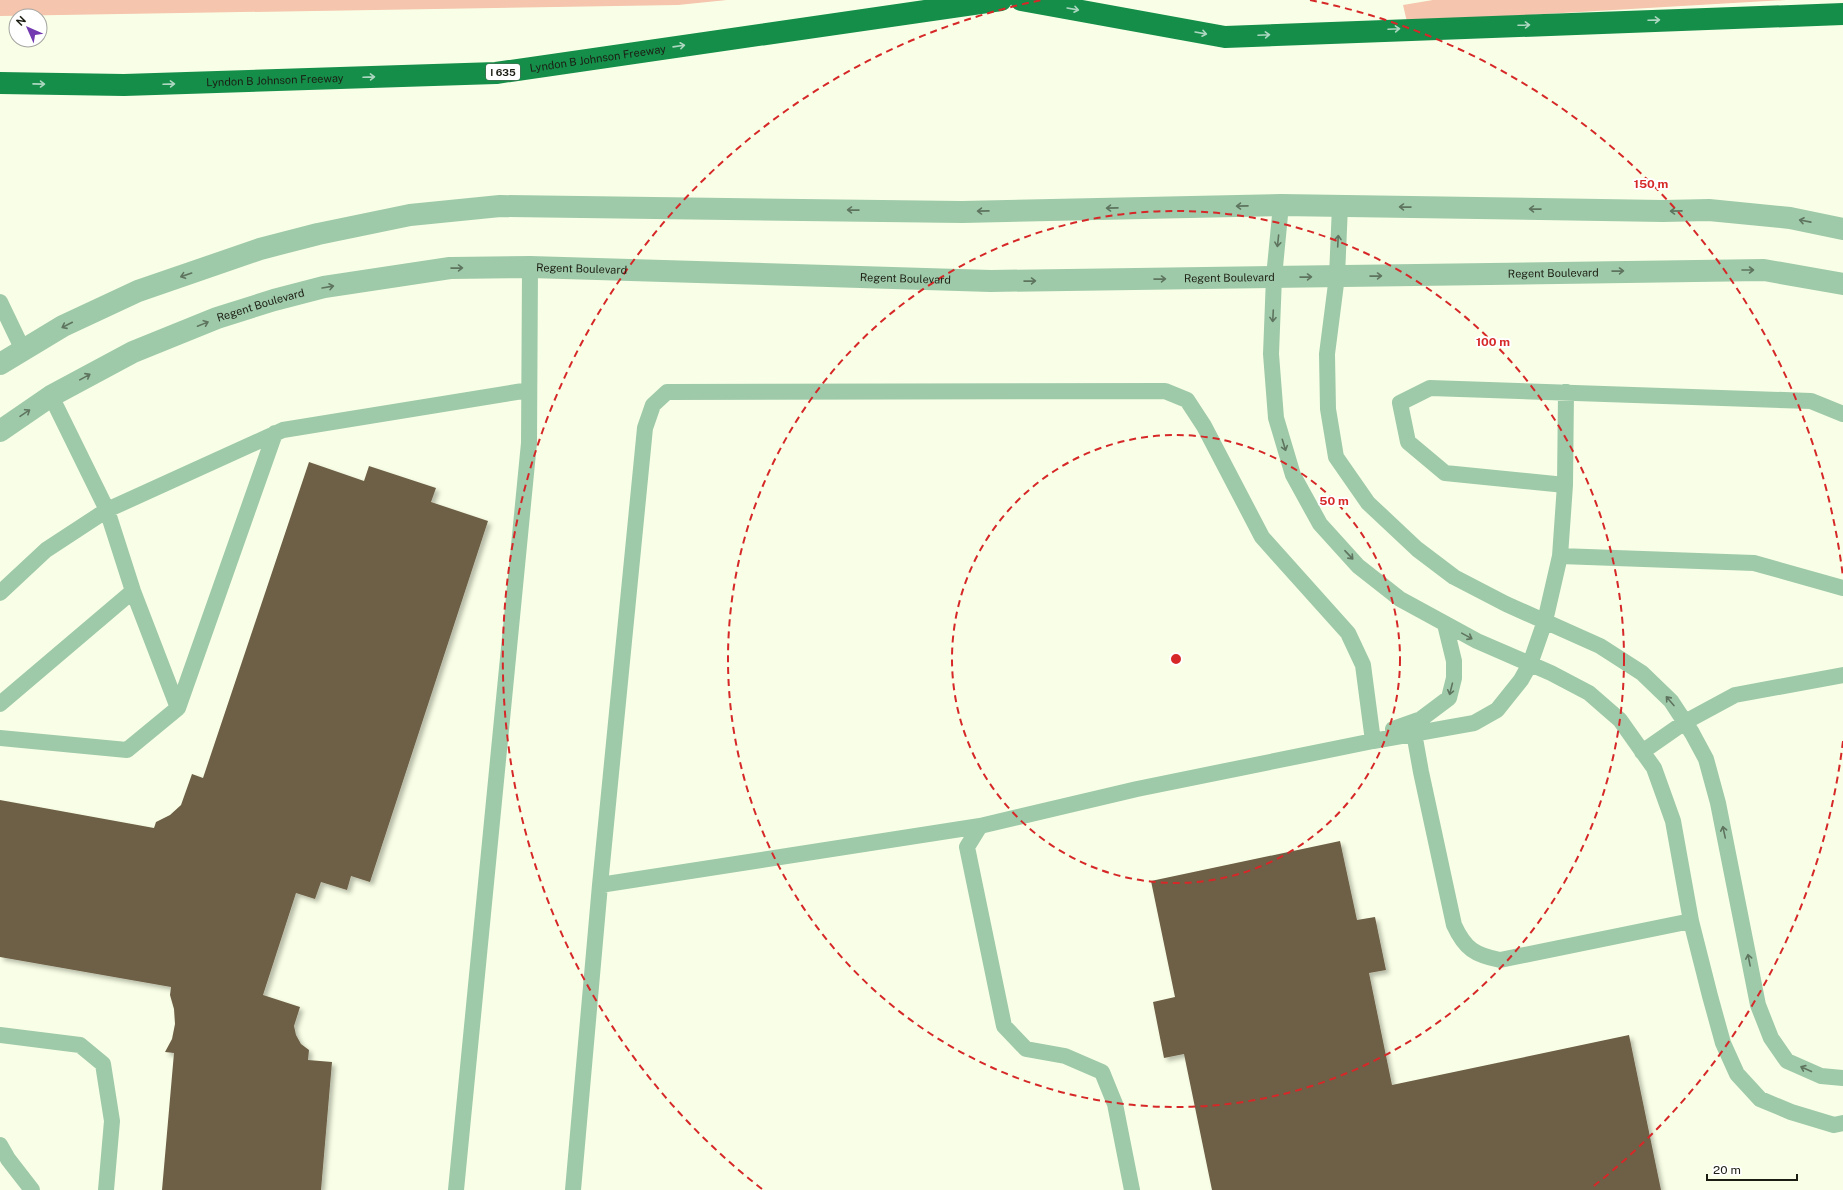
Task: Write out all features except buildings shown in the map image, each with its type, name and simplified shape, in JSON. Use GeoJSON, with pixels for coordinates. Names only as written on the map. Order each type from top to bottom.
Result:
{"type":"FeatureCollection","features":[{"type":"Feature","properties":{"kind":"highway","name":"Lyndon B Johnson Freeway"},"geometry":{"type":"LineString","coordinates":[[0,83],[124,85],[496,72],[1001,0]]}},
{"type":"Feature","properties":{"kind":"highway"},"geometry":{"type":"LineString","coordinates":[[1021,0],[1225,37],[1843,14]]}},
{"type":"Feature","properties":{"kind":"street"},"geometry":{"type":"LineString","coordinates":[[0,364],[63,326],[138,291],[260,249],[318,234],[410,215],[500,206],[962,212],[1282,205],[1663,211],[1708,210],[1790,218],[1843,229]]}},
{"type":"Feature","properties":{"kind":"street","name":"Regent Boulevard"},"geometry":{"type":"LineString","coordinates":[[0,431],[51,396],[133,352],[217,318],[274,300],[324,287],[450,268],[530,267],[991,281],[1764,270],[1843,284]]}},
{"type":"Feature","properties":{"kind":"lane"},"geometry":{"type":"LineString","coordinates":[[1282,205],[1274,277],[1271,354],[1276,418],[1293,475],[1320,524],[1358,566],[1400,599],[1477,641],[1589,692],[1620,720],[1654,768],[1673,822],[1692,921],[1723,1043],[1737,1074],[1760,1099],[1834,1125],[1843,1123]]}},
{"type":"Feature","properties":{"kind":"lane"},"geometry":{"type":"LineString","coordinates":[[1340,206],[1337,276],[1327,354],[1328,409],[1336,457],[1368,503],[1417,549],[1454,577],[1600,646],[1642,673],[1671,701],[1706,759],[1718,803],[1758,1005],[1770,1038],[1787,1061],[1821,1076],[1843,1078]]}},
{"type":"Feature","properties":{"kind":"lane"},"geometry":{"type":"LineString","coordinates":[[456,1190],[529,443],[530,267]]}},
{"type":"Feature","properties":{"kind":"lane"},"geometry":{"type":"LineString","coordinates":[[0,302],[24,350]]}},
{"type":"Feature","properties":{"kind":"lane"},"geometry":{"type":"LineString","coordinates":[[1564,485],[1445,473],[1408,442],[1400,404],[1430,388],[1812,401],[1843,414]]}},
{"type":"Feature","properties":{"kind":"lane"},"geometry":{"type":"LineString","coordinates":[[0,593],[46,550],[107,510],[283,430],[529,390]]}},
{"type":"Feature","properties":{"kind":"lane"},"geometry":{"type":"LineString","coordinates":[[573,1190],[600,885],[645,428],[653,405],[667,392],[1166,391],[1186,400],[1204,426],[1262,537],[1348,633],[1363,665],[1373,741]]}},
{"type":"Feature","properties":{"kind":"lane"},"geometry":{"type":"LineString","coordinates":[[600,885],[980,826],[1137,789],[1373,741],[1474,723],[1497,710],[1521,680],[1530,664],[1545,621],[1560,556],[1564,485],[1566,392]]}},
{"type":"Feature","properties":{"kind":"lane"},"geometry":{"type":"LineString","coordinates":[[51,396],[107,510],[133,591],[178,708]]}},
{"type":"Feature","properties":{"kind":"lane"},"geometry":{"type":"LineString","coordinates":[[0,738],[128,750],[178,708],[275,434]]}},
{"type":"Feature","properties":{"kind":"lane"},"geometry":{"type":"LineString","coordinates":[[1560,556],[1754,563],[1843,588]]}},
{"type":"Feature","properties":{"kind":"lane"},"geometry":{"type":"LineString","coordinates":[[0,704],[133,591]]}},
{"type":"Feature","properties":{"kind":"lane"},"geometry":{"type":"LineString","coordinates":[[1373,741],[1387,731],[1422,719],[1449,698],[1454,678],[1454,661],[1445,624]]}},
{"type":"Feature","properties":{"kind":"lane"},"geometry":{"type":"LineString","coordinates":[[1642,752],[1685,722],[1735,695],[1843,675]]}},
{"type":"Feature","properties":{"kind":"lane"},"geometry":{"type":"LineString","coordinates":[[1414,733],[1454,925],[1461,939],[1471,950],[1500,960],[1692,921]]}},
{"type":"Feature","properties":{"kind":"lane"},"geometry":{"type":"LineString","coordinates":[[980,826],[967,847],[1004,1026],[1026,1049],[1065,1056],[1102,1072],[1115,1104],[1132,1190]]}},
{"type":"Feature","properties":{"kind":"lane"},"geometry":{"type":"LineString","coordinates":[[0,1035],[80,1045],[103,1064],[112,1121],[106,1190]]}},
{"type":"Feature","properties":{"kind":"lane"},"geometry":{"type":"LineString","coordinates":[[0,1145],[8,1159],[32,1190]]}},
{"type":"Feature","properties":{"kind":"shaded area"},"geometry":{"type":"Polygon","coordinates":[[[0,0],[727,0],[678,5],[48,15],[48,8],[8,8],[8,16],[0,16],[0,0]]]}},
{"type":"Feature","properties":{"kind":"shaded area"},"geometry":{"type":"Polygon","coordinates":[[[1433,0],[1786,0],[1407,22],[1403,5],[1433,0]]]}}]}
